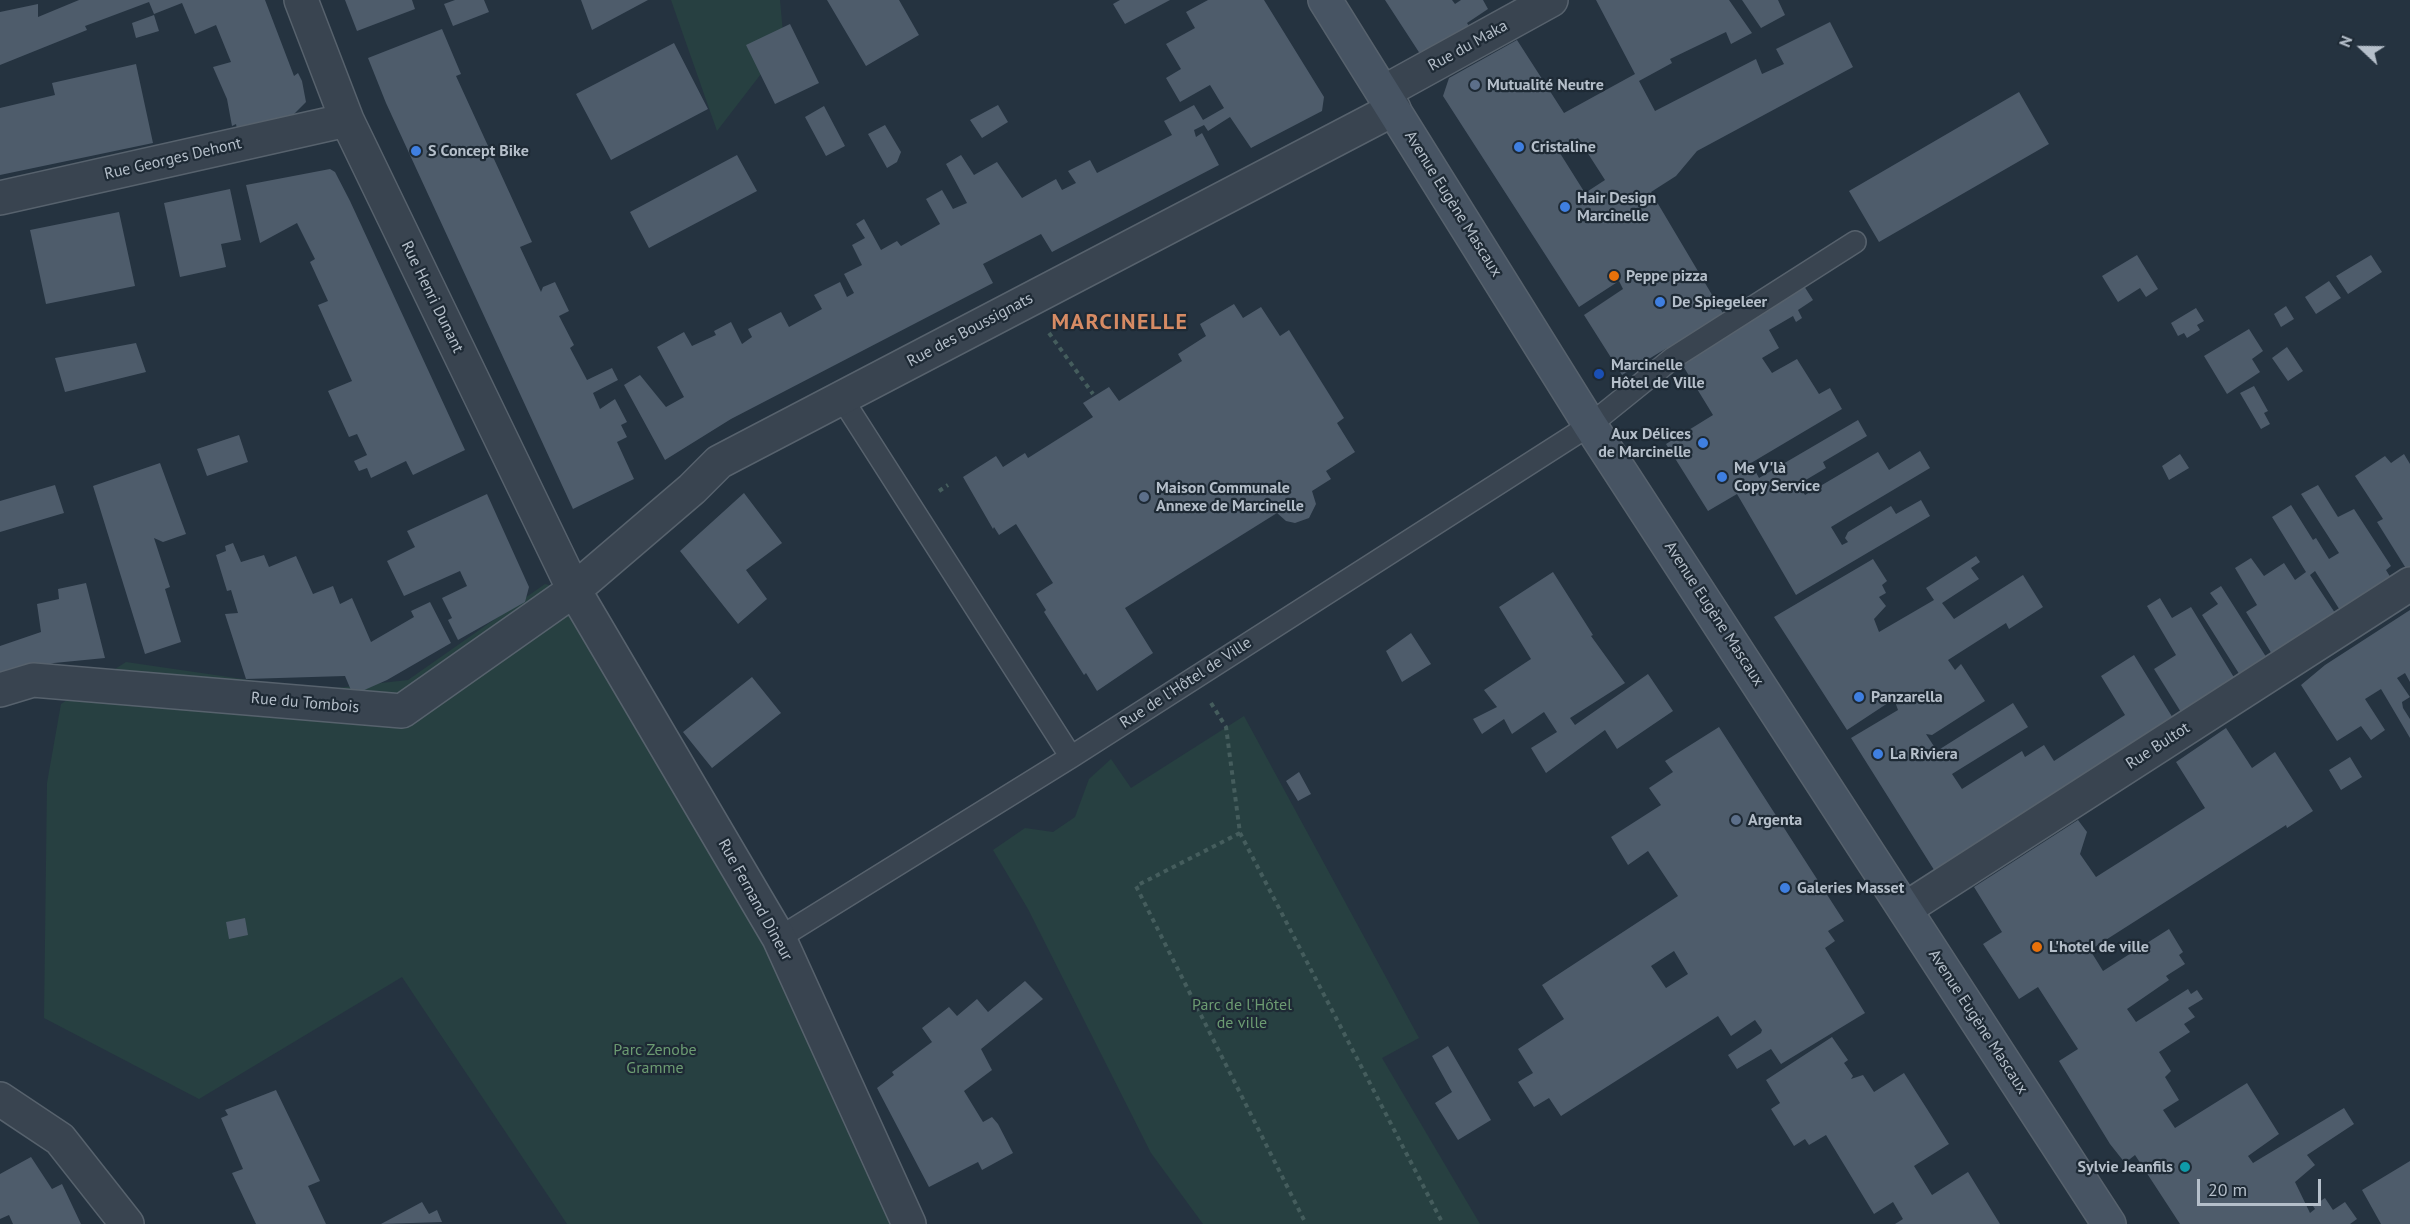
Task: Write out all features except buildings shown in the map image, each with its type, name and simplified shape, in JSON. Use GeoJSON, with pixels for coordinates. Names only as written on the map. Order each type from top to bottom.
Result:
{"type":"FeatureCollection","features":[{"type":"Feature","properties":{"kind":"main road","name":"Avenue Eugène Mascaux"},"geometry":{"type":"LineString","coordinates":[[1325,0],[1590,425],[2109,1224]]}},
{"type":"Feature","properties":{"kind":"street","name":"Rue Henri Dunant"},"geometry":{"type":"LineString","coordinates":[[301,0],[347,120],[574,590]]}},
{"type":"Feature","properties":{"kind":"street","name":"Rue du Maka"},"geometry":{"type":"LineString","coordinates":[[1389,100],[1551,0]]}},
{"type":"Feature","properties":{"kind":"street","name":"Rue des Boussignats"},"geometry":{"type":"LineString","coordinates":[[574,590],[692,489],[719,462],[1389,100]]}},
{"type":"Feature","properties":{"kind":"street","name":"Rue Georges Dehont"},"geometry":{"type":"LineString","coordinates":[[0,198],[347,120]]}},
{"type":"Feature","properties":{"kind":"street","name":"Rue Bultot"},"geometry":{"type":"LineString","coordinates":[[1905,909],[2410,584]]}},
{"type":"Feature","properties":{"kind":"street","name":"Rue du Tombois"},"geometry":{"type":"LineString","coordinates":[[0,690],[33,680],[402,711],[574,590]]}},
{"type":"Feature","properties":{"kind":"street","name":"Rue Fernand Dineur"},"geometry":{"type":"LineString","coordinates":[[574,590],[779,938],[909,1224]]}},
{"type":"Feature","properties":{"kind":"street"},"geometry":{"type":"LineString","coordinates":[[0,1099],[60,1139],[127,1224]]}},
{"type":"Feature","properties":{"kind":"lane","name":"Rue de l'Hôtel de Ville"},"geometry":{"type":"LineString","coordinates":[[779,938],[1071,756],[1590,425],[1673,358],[1855,242]]}},
{"type":"Feature","properties":{"kind":"lane"},"geometry":{"type":"LineString","coordinates":[[841,397],[1071,756]]}},
{"type":"Feature","properties":{"kind":"path"},"geometry":{"type":"LineString","coordinates":[[1047,330],[1092,394]]}},
{"type":"Feature","properties":{"kind":"path"},"geometry":{"type":"LineString","coordinates":[[1195,677],[1226,727],[1240,833],[1443,1224]]}},
{"type":"Feature","properties":{"kind":"path"},"geometry":{"type":"LineString","coordinates":[[1240,833],[1136,886],[1306,1224]]}},
{"type":"Feature","properties":{"kind":"green space"},"geometry":{"type":"Polygon","coordinates":[[[671,0],[780,0],[784,44],[717,131],[671,0]]]}},
{"type":"Feature","properties":{"kind":"green space","name":"Parc Zenobe Gramme"},"geometry":{"type":"Polygon","coordinates":[[[545,584],[575,591],[730,852],[909,1224],[567,1224],[402,977],[199,1099],[44,1018],[47,783],[61,704],[126,662],[318,690],[408,680],[545,584]]]}},
{"type":"Feature","properties":{"kind":"green space","name":"Parc de l'Hôtel de ville"},"geometry":{"type":"Polygon","coordinates":[[[1244,716],[1419,1038],[1382,1058],[1480,1224],[1203,1224],[1151,1153],[1028,909],[993,850],[1025,828],[1053,832],[1075,817],[1089,779],[1111,759],[1131,788],[1244,716]]]}},
{"type":"Feature","properties":{"kind":"place","name":"Mutualité Neutre"},"geometry":{"type":"Point","coordinates":[1475,85]}},
{"type":"Feature","properties":{"kind":"place","name":"Cristaline"},"geometry":{"type":"Point","coordinates":[1519,147]}},
{"type":"Feature","properties":{"kind":"place","name":"S Concept Bike"},"geometry":{"type":"Point","coordinates":[416,151]}},
{"type":"Feature","properties":{"kind":"place","name":"Hair Design Marcinelle"},"geometry":{"type":"Point","coordinates":[1565,207]}},
{"type":"Feature","properties":{"kind":"place","name":"Peppe pizza"},"geometry":{"type":"Point","coordinates":[1614,276]}},
{"type":"Feature","properties":{"kind":"place","name":"De Spiegeleer"},"geometry":{"type":"Point","coordinates":[1660,302]}},
{"type":"Feature","properties":{"kind":"place","name":"Marcinelle Hôtel de Ville"},"geometry":{"type":"Point","coordinates":[1599,374]}},
{"type":"Feature","properties":{"kind":"place","name":"Aux Délices de Marcinelle"},"geometry":{"type":"Point","coordinates":[1703,443]}},
{"type":"Feature","properties":{"kind":"place","name":"Me V'là Copy Service"},"geometry":{"type":"Point","coordinates":[1722,477]}},
{"type":"Feature","properties":{"kind":"place","name":"Maison Communale Annexe de Marcinelle"},"geometry":{"type":"Point","coordinates":[1144,497]}},
{"type":"Feature","properties":{"kind":"place","name":"Panzarella"},"geometry":{"type":"Point","coordinates":[1859,697]}},
{"type":"Feature","properties":{"kind":"place","name":"La Riviera"},"geometry":{"type":"Point","coordinates":[1878,754]}},
{"type":"Feature","properties":{"kind":"place","name":"Argenta"},"geometry":{"type":"Point","coordinates":[1736,820]}},
{"type":"Feature","properties":{"kind":"place","name":"Galeries Masset"},"geometry":{"type":"Point","coordinates":[1785,888]}},
{"type":"Feature","properties":{"kind":"place","name":"L'hotel de ville"},"geometry":{"type":"Point","coordinates":[2037,947]}},
{"type":"Feature","properties":{"kind":"place","name":"Sylvie Jeanfils"},"geometry":{"type":"Point","coordinates":[2185,1167]}},
{"type":"Feature","properties":{"kind":"district","name":"MARCINELLE"},"geometry":{"type":"Point","coordinates":[1120,323]}}]}
